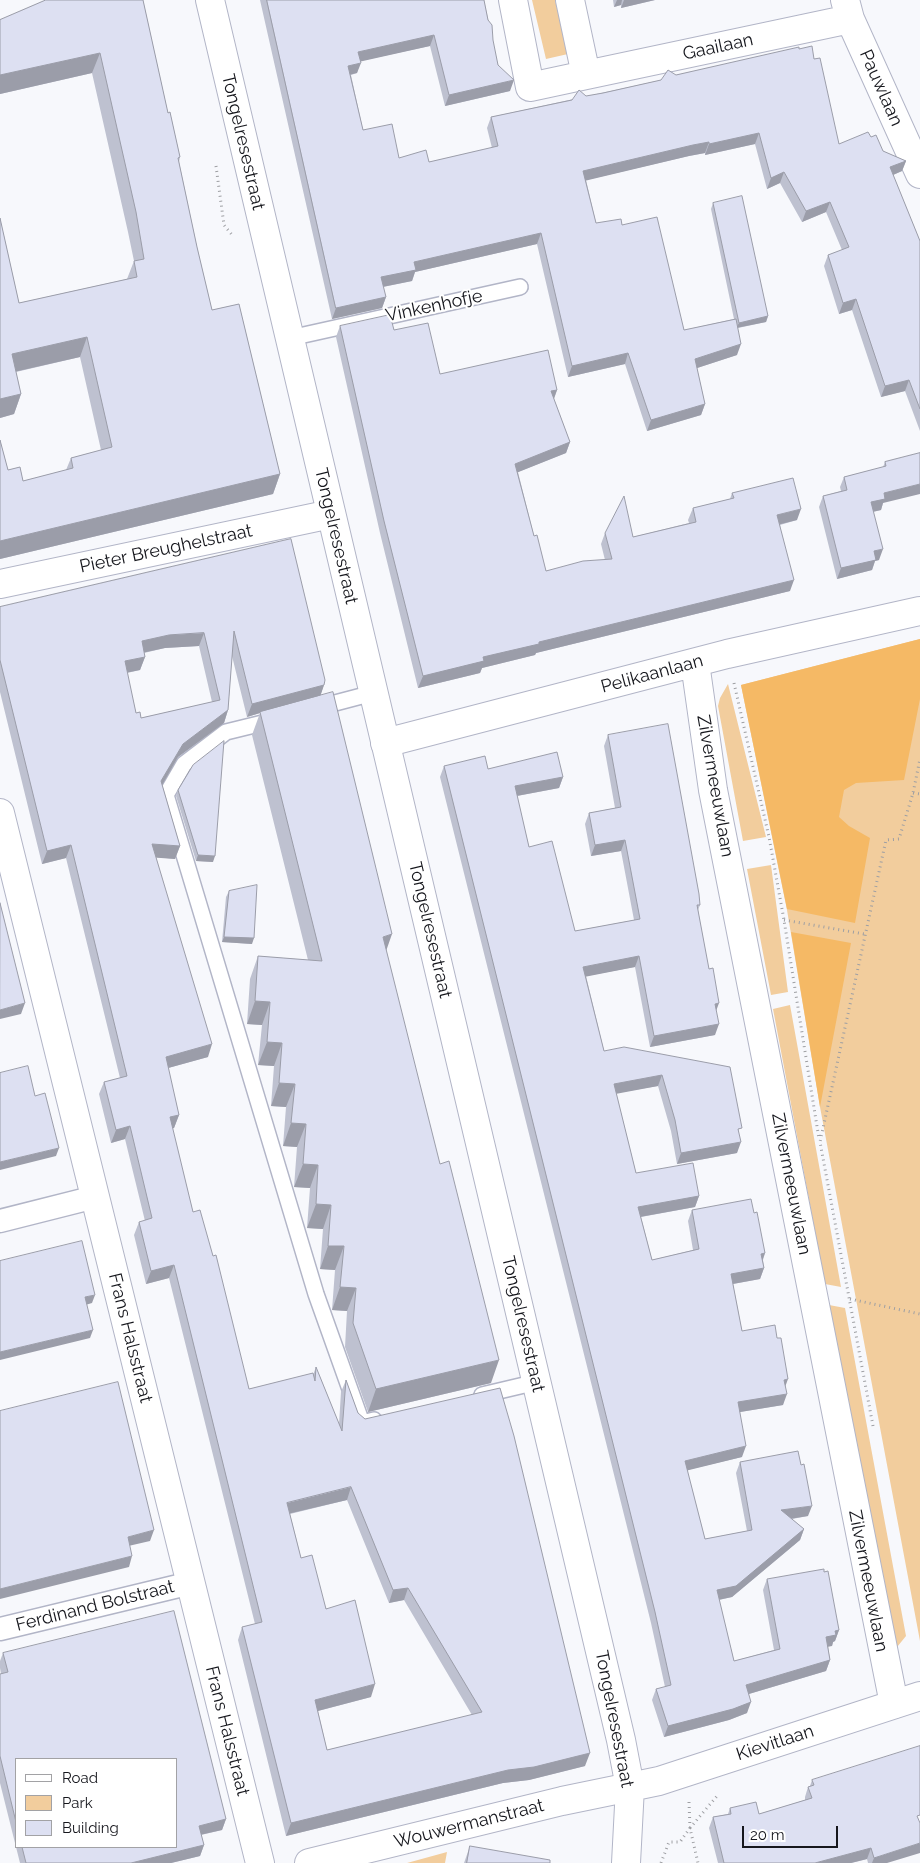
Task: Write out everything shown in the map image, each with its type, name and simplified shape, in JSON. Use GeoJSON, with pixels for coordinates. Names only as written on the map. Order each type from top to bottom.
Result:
{"type":"FeatureCollection","features":[{"type":"Feature","properties":{"kind":"street","name":"Tongelresestraat"},"geometry":{"type":"LineString","coordinates":[[210,0],[621,1740],[630,1787],[626,1863]]}},
{"type":"Feature","properties":{"kind":"street","name":"Gaailaan"},"geometry":{"type":"LineString","coordinates":[[512,0],[530,87],[586,75],[847,10]]}},
{"type":"Feature","properties":{"kind":"street"},"geometry":{"type":"LineString","coordinates":[[570,0],[586,75]]}},
{"type":"Feature","properties":{"kind":"street","name":"Pauwlaan"},"geometry":{"type":"LineString","coordinates":[[847,10],[920,174]]}},
{"type":"Feature","properties":{"kind":"street","name":"Pieter Breughelstraat"},"geometry":{"type":"LineString","coordinates":[[0,584],[331,514]]}},
{"type":"Feature","properties":{"kind":"street","name":"Pelikaanlaan"},"geometry":{"type":"LineString","coordinates":[[385,743],[727,654],[920,611]]}},
{"type":"Feature","properties":{"kind":"street","name":"Zilvermeeuwlaan"},"geometry":{"type":"LineString","coordinates":[[695,662],[713,790],[813,1292],[883,1659],[894,1704]]}},
{"type":"Feature","properties":{"kind":"street","name":"Frans Halsstraat"},"geometry":{"type":"LineString","coordinates":[[0,813],[260,1863]]}},
{"type":"Feature","properties":{"kind":"street"},"geometry":{"type":"LineString","coordinates":[[0,1221],[95,1197]]}},
{"type":"Feature","properties":{"kind":"street","name":"Ferdinand Bolstraat"},"geometry":{"type":"LineString","coordinates":[[0,1629],[191,1583]]}},
{"type":"Feature","properties":{"kind":"street","name":"Kievitlaan"},"geometry":{"type":"LineString","coordinates":[[630,1787],[659,1781],[920,1696]]}},
{"type":"Feature","properties":{"kind":"street","name":"Wouwermanstraat"},"geometry":{"type":"LineString","coordinates":[[309,1863],[562,1801],[630,1787]]}},
{"type":"Feature","properties":{"kind":"lane","name":"Vinkenhofje"},"geometry":{"type":"LineString","coordinates":[[290,338],[520,287]]}},
{"type":"Feature","properties":{"kind":"lane"},"geometry":{"type":"LineString","coordinates":[[373,693],[226,732],[184,764],[166,795],[316,1294],[362,1422],[389,1417]]}},
{"type":"Feature","properties":{"kind":"lane"},"geometry":{"type":"LineString","coordinates":[[471,1398],[537,1382]]}},
{"type":"Feature","properties":{"kind":"path"},"geometry":{"type":"LineString","coordinates":[[727,654],[769,836],[820,1142],[849,1299]]}},
{"type":"Feature","properties":{"kind":"path"},"geometry":{"type":"LineString","coordinates":[[820,1142],[886,840],[899,839],[913,793],[920,759]]}},
{"type":"Feature","properties":{"kind":"path"},"geometry":{"type":"LineString","coordinates":[[913,793],[920,794]]}},
{"type":"Feature","properties":{"kind":"path"},"geometry":{"type":"LineString","coordinates":[[784,920],[864,934]]}},
{"type":"Feature","properties":{"kind":"path"},"geometry":{"type":"LineString","coordinates":[[813,1292],[920,1314]]}},
{"type":"Feature","properties":{"kind":"path"},"geometry":{"type":"LineString","coordinates":[[661,1863],[669,1842],[680,1842],[716,1797],[725,1794]]}},
{"type":"Feature","properties":{"kind":"path"},"geometry":{"type":"LineString","coordinates":[[690,1828],[698,1863]]}},
{"type":"Feature","properties":{"kind":"green space"},"geometry":{"type":"Polygon","coordinates":[[[532,0],[555,0],[568,54],[546,59],[532,0]]]}},
{"type":"Feature","properties":{"kind":"green space"},"geometry":{"type":"Polygon","coordinates":[[[920,639],[920,1641],[820,1107],[787,910],[741,685],[920,639]]]}},
{"type":"Feature","properties":{"kind":"green space"},"geometry":{"type":"Polygon","coordinates":[[[728,684],[766,837],[743,841],[718,706],[728,684]]]}},
{"type":"Feature","properties":{"kind":"green space"},"geometry":{"type":"Polygon","coordinates":[[[771,865],[788,992],[771,995],[747,869],[771,865]]]}},
{"type":"Feature","properties":{"kind":"green space"},"geometry":{"type":"Polygon","coordinates":[[[790,1005],[841,1287],[825,1284],[773,1009],[790,1005]]]}},
{"type":"Feature","properties":{"kind":"green space"},"geometry":{"type":"Polygon","coordinates":[[[829,1305],[845,1308],[906,1636],[893,1652],[829,1305]]]}},
{"type":"Feature","properties":{"kind":"green space"},"geometry":{"type":"Polygon","coordinates":[[[447,1852],[445,1863],[407,1863],[447,1852]]]}},
{"type":"Feature","properties":{"kind":"shaded area"},"geometry":{"type":"Polygon","coordinates":[[[920,639],[920,699],[904,780],[856,783],[844,790],[839,817],[849,826],[870,838],[855,923],[787,909],[741,685],[920,639]]]}},
{"type":"Feature","properties":{"kind":"shaded area"},"geometry":{"type":"Polygon","coordinates":[[[791,932],[851,943],[820,1107],[791,932]]]}},
{"type":"Feature","properties":{"kind":"building"},"geometry":{"type":"Polygon","coordinates":[[[46,0],[143,0],[168,113],[170,112],[180,157],[178,158],[212,310],[239,304],[280,474],[0,541],[0,440],[8,470],[20,467],[23,481],[73,468],[71,458],[112,447],[87,337],[12,354],[21,394],[0,399],[0,218],[19,303],[137,277],[134,261],[144,259],[136,212],[100,53],[0,75],[0,20],[46,0]]]}},
{"type":"Feature","properties":{"kind":"building"},"geometry":{"type":"Polygon","coordinates":[[[267,0],[484,0],[488,20],[492,25],[498,65],[514,80],[449,95],[434,35],[358,52],[361,63],[348,66],[363,130],[392,124],[399,158],[426,150],[429,162],[498,146],[491,117],[572,100],[579,90],[586,96],[603,93],[661,80],[668,70],[676,75],[799,47],[799,49],[812,46],[814,59],[820,58],[839,144],[868,132],[871,137],[876,135],[883,151],[906,161],[890,167],[920,241],[920,409],[909,380],[885,386],[856,299],[843,303],[828,255],[849,247],[830,202],[806,211],[784,172],[771,178],[759,133],[709,144],[709,142],[693,145],[583,171],[596,223],[621,219],[622,225],[657,217],[684,330],[736,319],[741,344],[695,359],[705,404],[651,420],[628,353],[572,366],[541,233],[414,262],[416,270],[381,277],[386,297],[336,308],[267,0]]]}},
{"type":"Feature","properties":{"kind":"building"},"geometry":{"type":"Polygon","coordinates":[[[742,196],[768,316],[739,323],[713,203],[742,196]]]}},
{"type":"Feature","properties":{"kind":"building"},"geometry":{"type":"Polygon","coordinates":[[[390,315],[394,330],[428,323],[440,374],[548,350],[557,390],[551,391],[570,442],[515,464],[534,536],[537,535],[546,571],[583,561],[612,559],[605,533],[624,496],[633,537],[696,522],[693,508],[734,498],[732,493],[793,478],[801,509],[777,515],[794,580],[539,642],[539,644],[483,657],[484,661],[423,676],[384,521],[340,326],[390,315]]]}},
{"type":"Feature","properties":{"kind":"building"},"geometry":{"type":"Polygon","coordinates":[[[920,453],[920,484],[884,493],[885,499],[871,502],[883,549],[874,551],[876,560],[841,568],[823,496],[847,490],[844,477],[886,466],[885,462],[920,453]]]}},
{"type":"Feature","properties":{"kind":"building"},"geometry":{"type":"Polygon","coordinates":[[[291,539],[325,680],[324,685],[252,704],[234,631],[228,710],[183,744],[161,781],[180,846],[152,844],[212,1044],[166,1057],[179,1115],[170,1117],[193,1212],[200,1210],[213,1256],[216,1255],[249,1389],[313,1373],[315,1381],[316,1367],[342,1431],[346,1380],[358,1413],[365,1419],[500,1388],[514,1436],[590,1753],[534,1767],[508,1770],[291,1823],[242,1627],[262,1622],[174,1265],[151,1271],[139,1222],[152,1218],[130,1126],[116,1130],[104,1082],[127,1076],[71,845],[47,851],[0,660],[0,607],[291,539]],[[204,633],[169,635],[142,641],[145,657],[125,661],[136,713],[140,712],[141,718],[220,700],[204,633]],[[351,1487],[287,1503],[301,1558],[312,1555],[326,1609],[355,1600],[375,1684],[315,1700],[327,1750],[482,1712],[408,1588],[393,1590],[351,1487]]]}},
{"type":"Feature","properties":{"kind":"building"},"geometry":{"type":"Polygon","coordinates":[[[333,692],[392,934],[383,937],[440,1164],[449,1161],[499,1360],[376,1389],[353,1323],[356,1288],[340,1287],[344,1246],[328,1246],[331,1205],[316,1204],[318,1165],[303,1164],[306,1124],[291,1123],[295,1084],[279,1083],[282,1043],[267,1042],[270,1002],[255,1001],[258,956],[322,961],[260,712],[333,692]]]}},
{"type":"Feature","properties":{"kind":"building"},"geometry":{"type":"Polygon","coordinates":[[[668,724],[699,894],[700,905],[697,905],[709,969],[713,968],[719,1003],[715,1004],[719,1024],[654,1036],[639,956],[583,967],[604,1051],[624,1047],[730,1067],[742,1128],[738,1129],[741,1142],[681,1153],[675,1120],[662,1075],[614,1084],[636,1173],[693,1163],[699,1196],[638,1207],[652,1260],[699,1249],[692,1210],[751,1199],[754,1213],[757,1212],[765,1253],[761,1254],[764,1268],[731,1274],[742,1331],[775,1325],[777,1338],[781,1338],[788,1379],[784,1380],[787,1394],[738,1402],[746,1446],[685,1461],[705,1539],[752,1530],[740,1462],[798,1451],[801,1465],[804,1464],[812,1506],[781,1510],[804,1529],[736,1586],[717,1590],[734,1661],[780,1649],[767,1579],[824,1569],[824,1572],[828,1571],[839,1630],[835,1631],[836,1635],[826,1637],[830,1660],[746,1685],[751,1702],[733,1709],[668,1726],[656,1689],[671,1685],[655,1612],[444,766],[485,756],[488,769],[557,752],[563,777],[515,786],[529,847],[552,841],[575,931],[640,919],[625,840],[595,845],[589,813],[621,807],[608,735],[668,724]]]}},
{"type":"Feature","properties":{"kind":"building"},"geometry":{"type":"Polygon","coordinates":[[[224,741],[215,856],[198,855],[178,790],[193,765],[224,741]]]}},
{"type":"Feature","properties":{"kind":"building"},"geometry":{"type":"Polygon","coordinates":[[[257,885],[254,938],[224,937],[229,891],[257,885]]]}},
{"type":"Feature","properties":{"kind":"building"},"geometry":{"type":"Polygon","coordinates":[[[0,903],[25,1003],[0,1010],[0,903]]]}},
{"type":"Feature","properties":{"kind":"building"},"geometry":{"type":"Polygon","coordinates":[[[28,1066],[35,1096],[45,1093],[59,1148],[0,1162],[0,1073],[28,1066]]]}},
{"type":"Feature","properties":{"kind":"building"},"geometry":{"type":"Polygon","coordinates":[[[82,1241],[95,1295],[85,1297],[93,1330],[0,1352],[0,1261],[82,1241]]]}},
{"type":"Feature","properties":{"kind":"building"},"geometry":{"type":"Polygon","coordinates":[[[118,1382],[154,1530],[128,1537],[132,1556],[0,1589],[0,1411],[118,1382]]]}},
{"type":"Feature","properties":{"kind":"building"},"geometry":{"type":"Polygon","coordinates":[[[174,1611],[226,1819],[199,1826],[204,1845],[131,1863],[26,1863],[22,1848],[178,1848],[178,1758],[15,1758],[15,1818],[0,1756],[0,1674],[8,1672],[3,1653],[174,1611]]]}},
{"type":"Feature","properties":{"kind":"building"},"geometry":{"type":"Polygon","coordinates":[[[920,1746],[920,1815],[917,1816],[920,1823],[920,1843],[874,1858],[871,1848],[815,1863],[724,1863],[713,1817],[731,1814],[730,1808],[756,1802],[759,1814],[812,1798],[808,1787],[814,1785],[812,1780],[920,1746]]]}},
{"type":"Feature","properties":{"kind":"building"},"geometry":{"type":"Polygon","coordinates":[[[470,1846],[550,1860],[550,1863],[467,1863],[470,1846]]]}}]}
